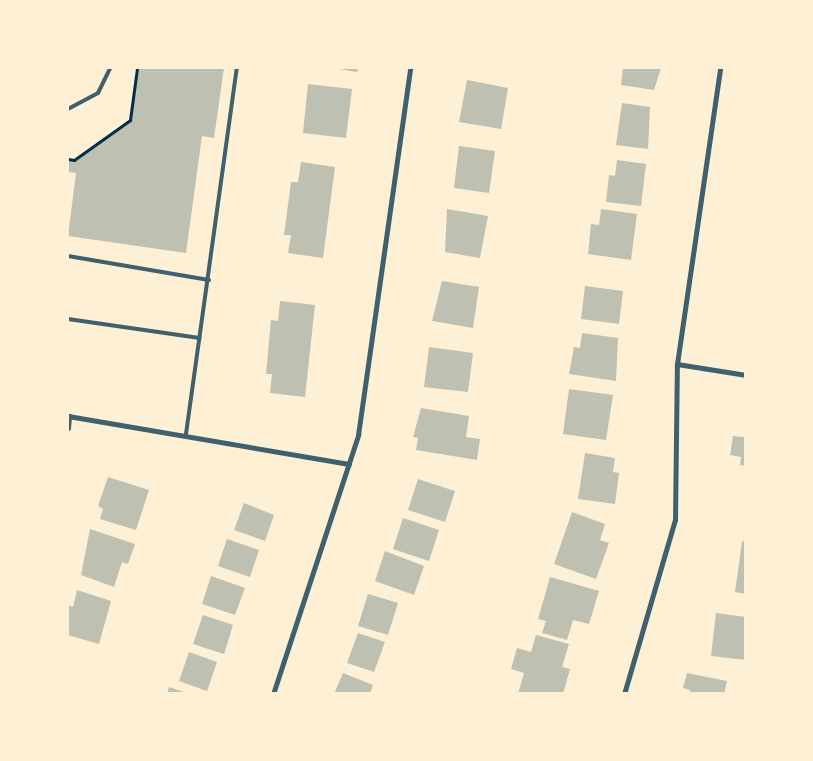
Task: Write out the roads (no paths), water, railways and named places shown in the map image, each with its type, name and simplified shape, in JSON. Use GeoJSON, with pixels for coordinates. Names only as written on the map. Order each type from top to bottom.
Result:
{"type":"FeatureCollection","features":[{"type":"Feature","properties":{"kind":"street"},"geometry":{"type":"LineString","coordinates":[[273,694],[358,435],[410,68]]}},
{"type":"Feature","properties":{"kind":"street"},"geometry":{"type":"LineString","coordinates":[[624,694],[673,532],[677,364],[720,68]]}},
{"type":"Feature","properties":{"kind":"street"},"geometry":{"type":"LineString","coordinates":[[677,364],[746,375]]}},
{"type":"Feature","properties":{"kind":"street"},"geometry":{"type":"LineString","coordinates":[[68,428],[68,416],[186,434],[348,464]]}},
{"type":"Feature","properties":{"kind":"lane"},"geometry":{"type":"LineString","coordinates":[[68,109],[98,93],[110,68]]}},
{"type":"Feature","properties":{"kind":"lane"},"geometry":{"type":"LineString","coordinates":[[186,434],[238,68]]}},
{"type":"Feature","properties":{"kind":"lane"},"geometry":{"type":"LineString","coordinates":[[68,256],[209,280]]}},
{"type":"Feature","properties":{"kind":"lane"},"geometry":{"type":"LineString","coordinates":[[68,318],[200,338]]}}]}
